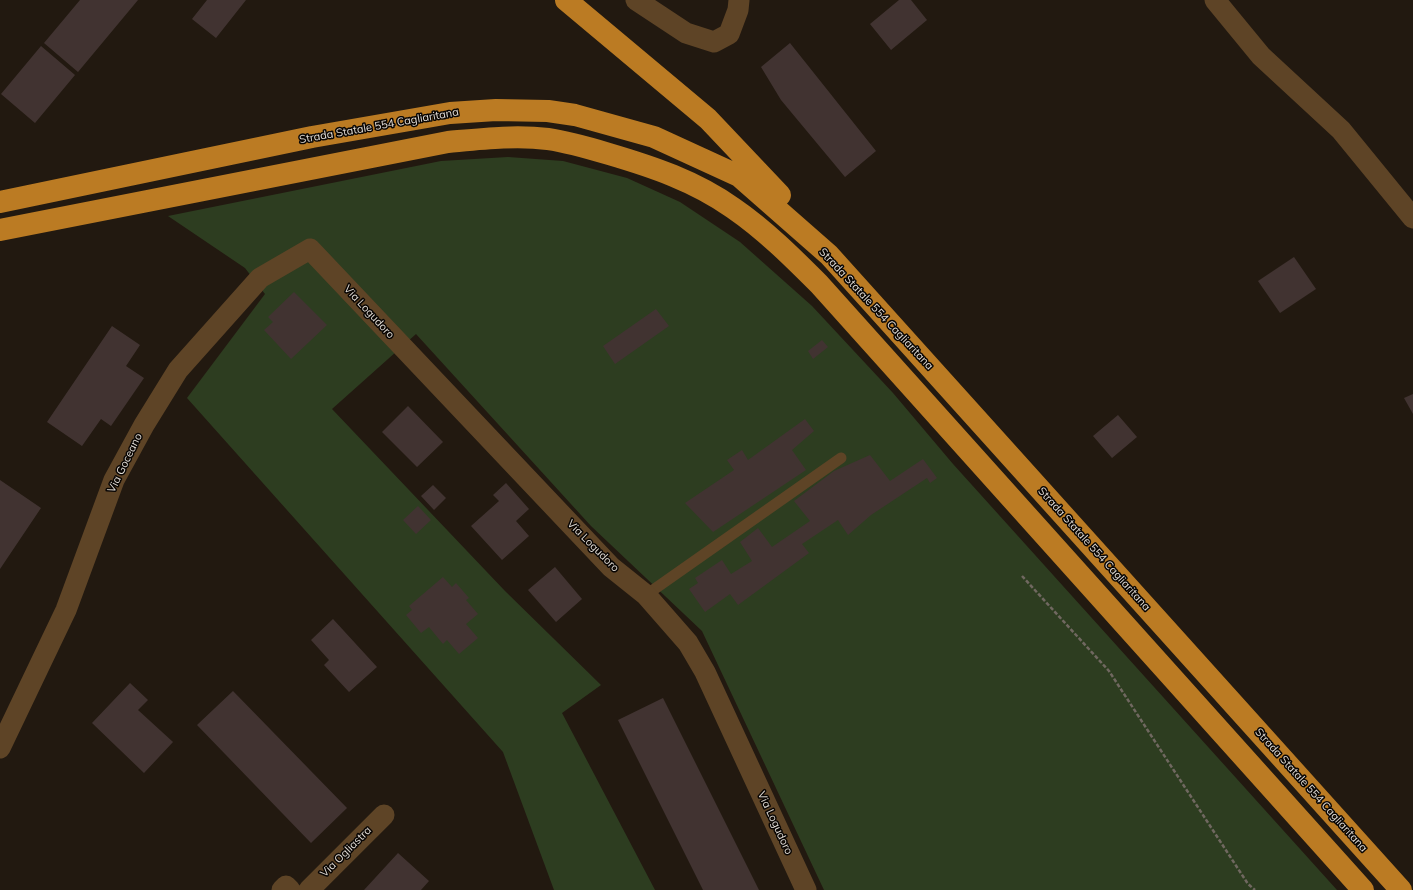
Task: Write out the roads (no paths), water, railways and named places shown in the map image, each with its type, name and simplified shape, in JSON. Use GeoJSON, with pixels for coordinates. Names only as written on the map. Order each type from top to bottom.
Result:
{"type":"FeatureCollection","features":[{"type":"Feature","properties":{"kind":"highway"},"geometry":{"type":"LineString","coordinates":[[566,0],[708,119],[780,196],[828,255]]}},
{"type":"Feature","properties":{"kind":"highway","name":"Strada Statale 554 Cagliaritana"},"geometry":{"type":"LineString","coordinates":[[0,202],[312,137],[450,113],[496,110],[548,111],[575,115],[654,137],[739,176],[828,255],[1401,890]]}},
{"type":"Feature","properties":{"kind":"highway"},"geometry":{"type":"LineString","coordinates":[[0,230],[448,142],[500,138],[547,139],[582,146],[648,165],[679,177],[732,208],[770,237],[819,284],[1363,890]]}},
{"type":"Feature","properties":{"kind":"street"},"geometry":{"type":"LineString","coordinates":[[636,0],[686,33],[714,42],[729,34],[738,10],[739,0]]}},
{"type":"Feature","properties":{"kind":"street"},"geometry":{"type":"LineString","coordinates":[[1215,0],[1261,56],[1340,130],[1413,218]]}},
{"type":"Feature","properties":{"kind":"street","name":"Via Logudoro"},"geometry":{"type":"LineString","coordinates":[[310,249],[611,567],[646,594],[688,643],[705,672],[806,890]]}},
{"type":"Feature","properties":{"kind":"street","name":"Via Goceano"},"geometry":{"type":"LineString","coordinates":[[0,748],[66,610],[114,480],[144,425],[178,370],[260,278],[310,249]]}},
{"type":"Feature","properties":{"kind":"street","name":"Via Ogliastra"},"geometry":{"type":"LineString","coordinates":[[309,890],[384,815]]}},
{"type":"Feature","properties":{"kind":"street"},"geometry":{"type":"LineString","coordinates":[[282,890],[286,886],[290,890]]}},
{"type":"Feature","properties":{"kind":"lane"},"geometry":{"type":"LineString","coordinates":[[646,594],[841,458]]}}]}
